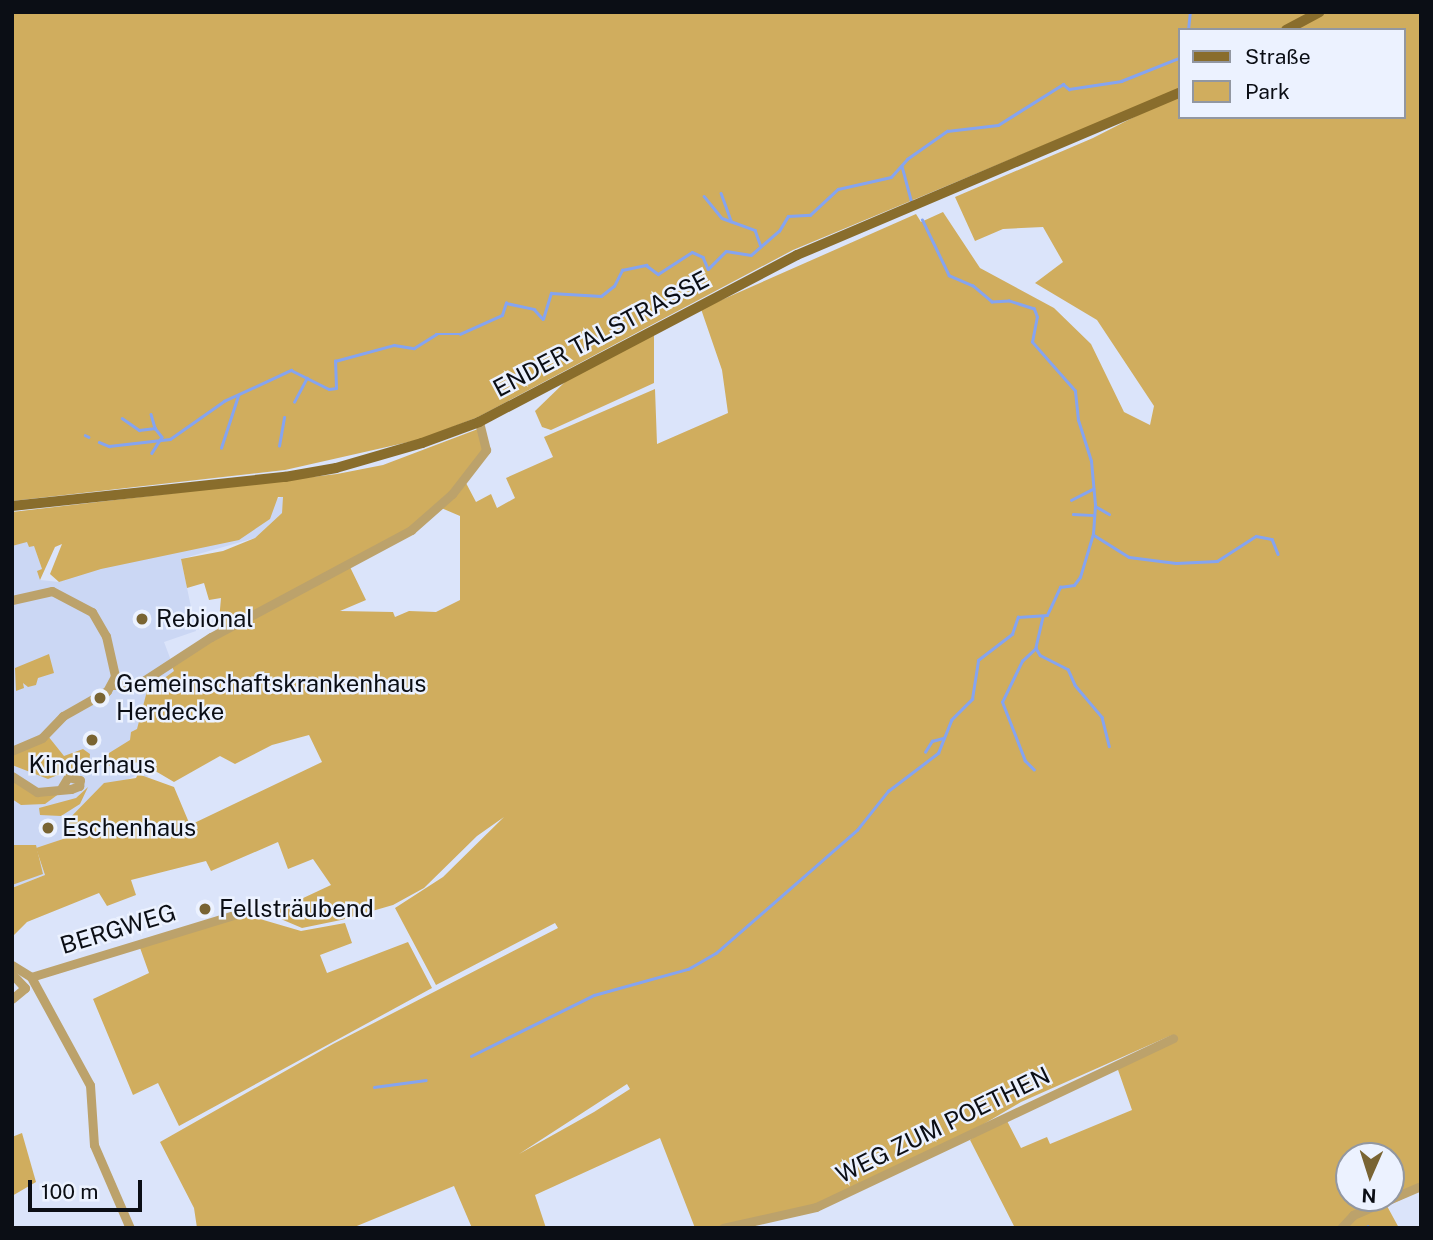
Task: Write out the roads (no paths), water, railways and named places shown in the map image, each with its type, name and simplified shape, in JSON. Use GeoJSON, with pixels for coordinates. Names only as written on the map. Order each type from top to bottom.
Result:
{"type":"FeatureCollection","features":[{"type":"Feature","properties":{"kind":"main road"},"geometry":{"type":"LineString","coordinates":[[1290,28],[1320,12]]}},
{"type":"Feature","properties":{"kind":"main road","name":"ENDER TALSTRASSE"},"geometry":{"type":"LineString","coordinates":[[12,506],[336,468],[479,422],[797,255],[1178,93]]}},
{"type":"Feature","properties":{"kind":"street"},"geometry":{"type":"LineString","coordinates":[[12,751],[42,738],[63,716],[112,685],[137,685],[211,637],[411,530],[464,481],[486,450],[479,422]]}},
{"type":"Feature","properties":{"kind":"street"},"geometry":{"type":"LineString","coordinates":[[12,600],[42,590],[86,609],[100,622],[115,668],[112,685]]}},
{"type":"Feature","properties":{"kind":"street"},"geometry":{"type":"LineString","coordinates":[[12,776],[37,792],[62,787]]}},
{"type":"Feature","properties":{"kind":"street","name":"BERGWEG"},"geometry":{"type":"LineString","coordinates":[[31,976],[257,908]]}},
{"type":"Feature","properties":{"kind":"street"},"geometry":{"type":"LineString","coordinates":[[12,965],[31,976],[90,1084],[94,1145],[130,1228]]}},
{"type":"Feature","properties":{"kind":"street"},"geometry":{"type":"LineString","coordinates":[[12,974],[25,988],[12,999]]}},
{"type":"Feature","properties":{"kind":"street","name":"WEG ZUM POETHEN"},"geometry":{"type":"LineString","coordinates":[[723,1228],[816,1207],[1173,1038]]}},
{"type":"Feature","properties":{"kind":"street"},"geometry":{"type":"LineString","coordinates":[[1341,1228],[1353,1215],[1421,1186]]}},
{"type":"Feature","properties":{"kind":"waterway"},"geometry":{"type":"LineString","coordinates":[[1188,28],[1190,12]]}},
{"type":"Feature","properties":{"kind":"waterway"},"geometry":{"type":"LineString","coordinates":[[99,442],[109,446],[170,439],[224,401],[291,370],[329,389],[336,388],[335,361],[394,345],[414,348],[436,334],[460,334],[502,315],[506,303],[534,309],[543,319],[551,293],[601,296],[614,286],[622,270],[646,265],[658,274],[692,252],[703,257],[708,269],[726,251],[751,255],[779,231],[788,216],[810,215],[838,189],[891,177],[907,159],[947,131],[998,125],[1063,84],[1069,89],[1121,81],[1178,58]]}},
{"type":"Feature","properties":{"kind":"waterway"},"geometry":{"type":"LineString","coordinates":[[902,166],[911,200]]}},
{"type":"Feature","properties":{"kind":"waterway"},"geometry":{"type":"LineString","coordinates":[[721,193],[731,221]]}},
{"type":"Feature","properties":{"kind":"waterway"},"geometry":{"type":"LineString","coordinates":[[704,196],[722,218],[755,230],[760,244]]}},
{"type":"Feature","properties":{"kind":"waterway"},"geometry":{"type":"LineString","coordinates":[[471,1056],[594,995],[688,969],[716,953],[857,830],[888,791],[938,753],[951,720],[972,699],[978,660],[1012,634],[1018,617],[1047,615],[1060,587],[1074,585],[1080,577],[1093,534],[1095,505],[1091,461],[1078,420],[1075,391],[1032,342],[1037,317],[1034,309],[1009,301],[992,302],[973,286],[949,276],[922,220]]}},
{"type":"Feature","properties":{"kind":"waterway"},"geometry":{"type":"LineString","coordinates":[[294,402],[307,378]]}},
{"type":"Feature","properties":{"kind":"waterway"},"geometry":{"type":"LineString","coordinates":[[221,448],[238,396]]}},
{"type":"Feature","properties":{"kind":"waterway"},"geometry":{"type":"LineString","coordinates":[[151,414],[155,428]]}},
{"type":"Feature","properties":{"kind":"waterway"},"geometry":{"type":"LineString","coordinates":[[279,446],[284,417]]}},
{"type":"Feature","properties":{"kind":"waterway"},"geometry":{"type":"LineString","coordinates":[[122,418],[139,430],[155,428],[162,437],[152,453]]}},
{"type":"Feature","properties":{"kind":"waterway"},"geometry":{"type":"LineString","coordinates":[[85,435],[89,437]]}},
{"type":"Feature","properties":{"kind":"waterway"},"geometry":{"type":"LineString","coordinates":[[1071,500],[1093,489]]}},
{"type":"Feature","properties":{"kind":"waterway"},"geometry":{"type":"LineString","coordinates":[[1097,507],[1109,514]]}},
{"type":"Feature","properties":{"kind":"waterway"},"geometry":{"type":"LineString","coordinates":[[1073,514],[1094,515]]}},
{"type":"Feature","properties":{"kind":"waterway"},"geometry":{"type":"LineString","coordinates":[[1094,535],[1129,557],[1176,563],[1217,561],[1256,536],[1272,539],[1278,554]]}},
{"type":"Feature","properties":{"kind":"waterway"},"geometry":{"type":"LineString","coordinates":[[1043,617],[1036,648],[1040,655],[1068,669],[1075,685],[1102,717],[1109,746]]}},
{"type":"Feature","properties":{"kind":"waterway"},"geometry":{"type":"LineString","coordinates":[[1034,770],[1025,761],[1002,702],[1022,661],[1036,648]]}},
{"type":"Feature","properties":{"kind":"waterway"},"geometry":{"type":"LineString","coordinates":[[925,752],[932,741],[943,738]]}},
{"type":"Feature","properties":{"kind":"waterway"},"geometry":{"type":"LineString","coordinates":[[374,1087],[426,1080]]}},
{"type":"Feature","properties":{"kind":"place","name":"Rebional"},"geometry":{"type":"Point","coordinates":[142,619]}},
{"type":"Feature","properties":{"kind":"place","name":"Gemeinschaftskrankenhaus Herdecke"},"geometry":{"type":"Point","coordinates":[100,698]}},
{"type":"Feature","properties":{"kind":"place","name":"Kinderhaus"},"geometry":{"type":"Point","coordinates":[92,740]}},
{"type":"Feature","properties":{"kind":"place","name":"Eschenhaus"},"geometry":{"type":"Point","coordinates":[48,828]}},
{"type":"Feature","properties":{"kind":"place","name":"Fellsträubend"},"geometry":{"type":"Point","coordinates":[205,909]}}]}
